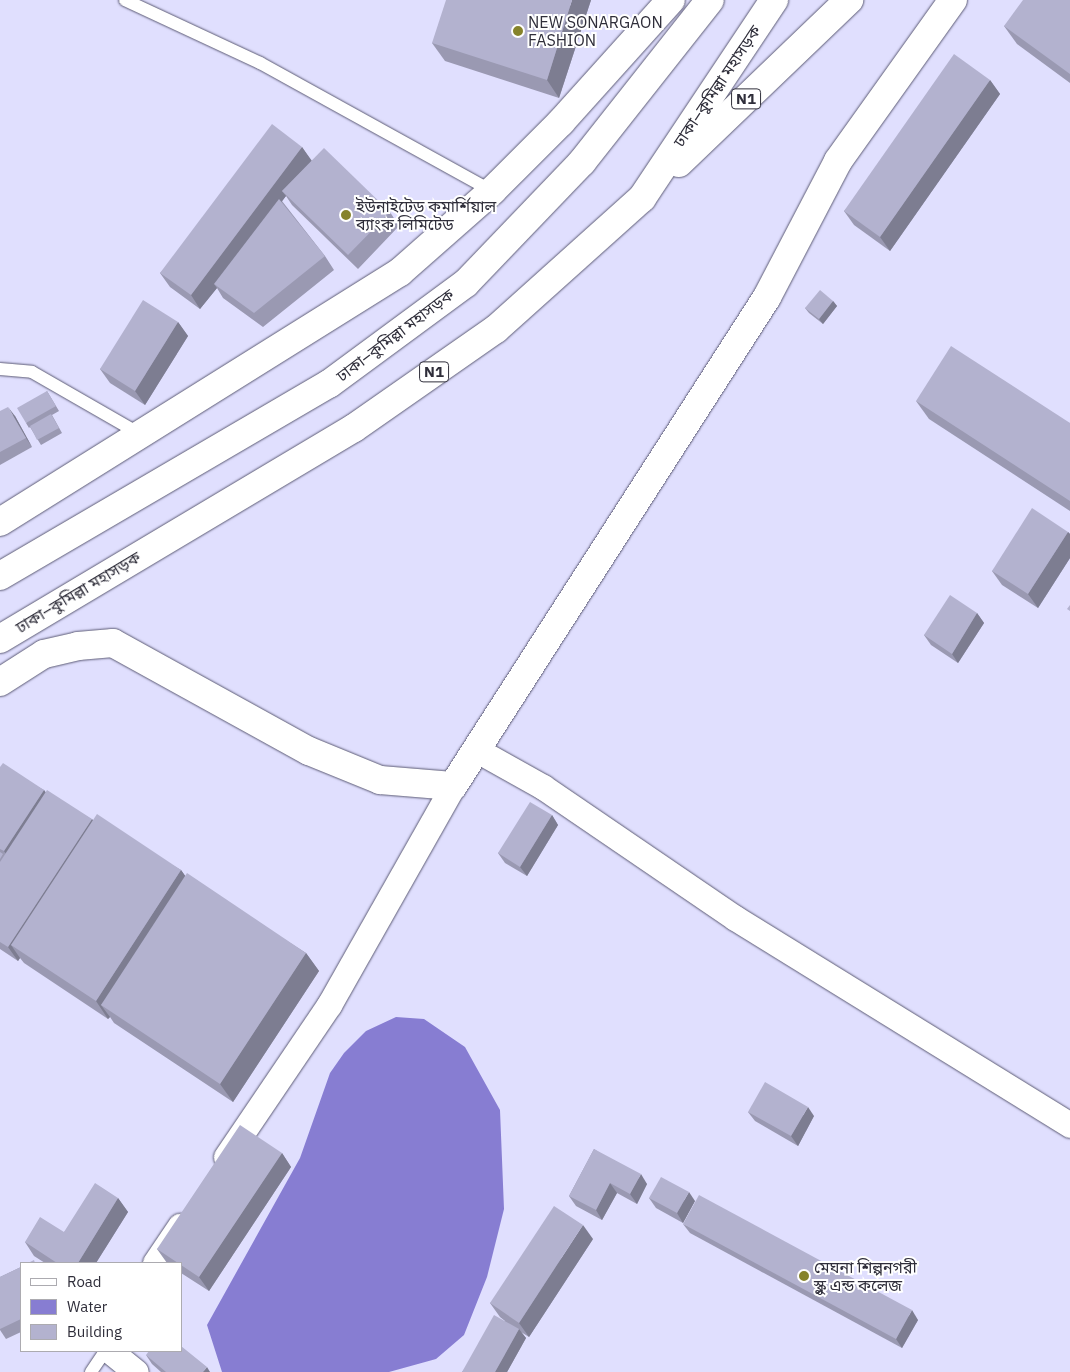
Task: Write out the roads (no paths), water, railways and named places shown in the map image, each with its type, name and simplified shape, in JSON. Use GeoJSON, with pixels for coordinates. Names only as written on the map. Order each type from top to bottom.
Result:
{"type":"FeatureCollection","features":[{"type":"Feature","properties":{"kind":"main road"},"geometry":{"type":"LineString","coordinates":[[0,522],[400,272],[492,191],[561,122],[671,0]]}},
{"type":"Feature","properties":{"kind":"main road","name":"ঢাকা–কুমিল্লা মহাসড়ক"},"geometry":{"type":"LineString","coordinates":[[0,576],[328,384],[466,283],[582,162],[710,0]]}},
{"type":"Feature","properties":{"kind":"main road","name":"ঢাকা–কুমিল্লা মহাসড়ক"},"geometry":{"type":"LineString","coordinates":[[642,198],[774,0]]}},
{"type":"Feature","properties":{"kind":"main road","name":"ঢাকা–কুমিল্লা মহাসড়ক"},"geometry":{"type":"LineString","coordinates":[[0,639],[354,428],[496,329],[642,198],[849,0]]}},
{"type":"Feature","properties":{"kind":"main road"},"geometry":{"type":"LineString","coordinates":[[0,682],[44,654],[78,646],[113,643],[309,751],[380,780],[453,786],[767,297],[838,161],[953,0]]}},
{"type":"Feature","properties":{"kind":"street"},"geometry":{"type":"LineString","coordinates":[[475,749],[543,787],[735,918],[1070,1125]]}},
{"type":"Feature","properties":{"kind":"street"},"geometry":{"type":"LineString","coordinates":[[214,1174],[329,1005],[453,786]]}},
{"type":"Feature","properties":{"kind":"street"},"geometry":{"type":"LineString","coordinates":[[156,1262],[193,1207]]}},
{"type":"Feature","properties":{"kind":"street"},"geometry":{"type":"LineString","coordinates":[[111,1352],[136,1372]]}},
{"type":"Feature","properties":{"kind":"lane"},"geometry":{"type":"LineString","coordinates":[[125,0],[260,63],[492,191]]}},
{"type":"Feature","properties":{"kind":"lane"},"geometry":{"type":"LineString","coordinates":[[0,370],[32,372],[140,434]]}},
{"type":"Feature","properties":{"kind":"lane"},"geometry":{"type":"LineString","coordinates":[[91,1372],[104,1352]]}},
{"type":"Feature","properties":{"kind":"water"},"geometry":{"type":"Polygon","coordinates":[[[396,1017],[424,1019],[465,1047],[500,1110],[504,1209],[487,1277],[464,1335],[436,1359],[389,1372],[222,1372],[207,1325],[300,1158],[330,1073],[344,1053],[366,1031],[396,1017]]]}},
{"type":"Feature","properties":{"kind":"place","name":"NEW SONARGAON FASHION"},"geometry":{"type":"Point","coordinates":[518,31]}},
{"type":"Feature","properties":{"kind":"place","name":"ইউনাইটেড কমার্শিয়াল ব্যাংক লিমিটেড"},"geometry":{"type":"Point","coordinates":[346,215]}},
{"type":"Feature","properties":{"kind":"place","name":"মেঘনা শিল্পনগরী স্কুল এন্ড কলেজ"},"geometry":{"type":"Point","coordinates":[804,1276]}}]}
